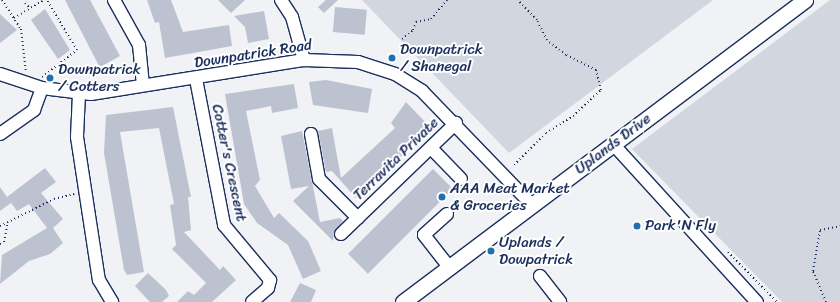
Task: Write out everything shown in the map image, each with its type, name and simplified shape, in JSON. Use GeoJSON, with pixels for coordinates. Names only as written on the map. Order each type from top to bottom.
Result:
{"type":"FeatureCollection","features":[{"type":"Feature","properties":{"kind":"main road","name":"Uplands Drive"},"geometry":{"type":"LineString","coordinates":[[403,302],[531,204],[805,0]]}},
{"type":"Feature","properties":{"kind":"street"},"geometry":{"type":"LineString","coordinates":[[114,0],[140,45],[143,85]]}},
{"type":"Feature","properties":{"kind":"street"},"geometry":{"type":"LineString","coordinates":[[281,0],[292,17],[304,60]]}},
{"type":"Feature","properties":{"kind":"street","name":"Downpatrick Road"},"geometry":{"type":"LineString","coordinates":[[0,74],[33,85],[79,94],[196,79],[304,60],[358,62],[395,74],[422,91],[456,124],[531,204]]}},
{"type":"Feature","properties":{"kind":"street","name":"Cotter's Crescent"},"geometry":{"type":"LineString","coordinates":[[196,79],[224,225],[270,280],[268,288],[252,302]]}},
{"type":"Feature","properties":{"kind":"street"},"geometry":{"type":"LineString","coordinates":[[0,134],[34,110],[33,85]]}},
{"type":"Feature","properties":{"kind":"street"},"geometry":{"type":"LineString","coordinates":[[79,94],[77,137],[99,280],[112,302]]}},
{"type":"Feature","properties":{"kind":"street","name":"Terravita Private"},"geometry":{"type":"LineString","coordinates":[[341,234],[456,124]]}},
{"type":"Feature","properties":{"kind":"street","name":"Terravita Private"},"geometry":{"type":"LineString","coordinates":[[311,134],[319,179],[358,218]]}},
{"type":"Feature","properties":{"kind":"street"},"geometry":{"type":"LineString","coordinates":[[613,144],[757,302]]}},
{"type":"Feature","properties":{"kind":"street"},"geometry":{"type":"LineString","coordinates":[[431,148],[460,179]]}},
{"type":"Feature","properties":{"kind":"street"},"geometry":{"type":"LineString","coordinates":[[447,214],[424,235],[449,267]]}},
{"type":"Feature","properties":{"kind":"street"},"geometry":{"type":"LineString","coordinates":[[540,276],[560,302]]}},
{"type":"Feature","properties":{"kind":"path"},"geometry":{"type":"LineString","coordinates":[[2,0],[14,18],[24,40],[27,68],[33,85],[77,50],[47,0]]}},
{"type":"Feature","properties":{"kind":"path"},"geometry":{"type":"LineString","coordinates":[[14,18],[44,0]]}},
{"type":"Feature","properties":{"kind":"path"},"geometry":{"type":"LineString","coordinates":[[402,39],[413,30],[416,22],[431,19],[446,0]]}},
{"type":"Feature","properties":{"kind":"path"},"geometry":{"type":"LineString","coordinates":[[514,165],[546,133],[573,116],[601,90],[596,70],[566,55],[547,40],[537,20],[518,0]]}},
{"type":"Feature","properties":{"kind":"path"},"geometry":{"type":"LineString","coordinates":[[25,3],[31,9]]}},
{"type":"Feature","properties":{"kind":"path"},"geometry":{"type":"LineString","coordinates":[[0,226],[54,199],[85,191]]}},
{"type":"Feature","properties":{"kind":"path"},"geometry":{"type":"LineString","coordinates":[[0,244],[4,242],[8,222]]}},
{"type":"Feature","properties":{"kind":"path"},"geometry":{"type":"LineString","coordinates":[[826,302],[813,271],[820,230],[840,226]]}},
{"type":"Feature","properties":{"kind":"shaded area"},"geometry":{"type":"Polygon","coordinates":[[[362,0],[713,0],[509,153],[362,0]]]}},
{"type":"Feature","properties":{"kind":"shaded area"},"geometry":{"type":"Polygon","coordinates":[[[830,0],[840,0],[840,302],[782,302],[632,149],[830,0]]]}},
{"type":"Feature","properties":{"kind":"building"},"geometry":{"type":"Polygon","coordinates":[[[65,0],[90,0],[120,56],[100,67],[65,0]]]}},
{"type":"Feature","properties":{"kind":"building"},"geometry":{"type":"Polygon","coordinates":[[[147,0],[171,0],[183,32],[229,25],[232,46],[165,58],[159,22],[155,23],[147,0]]]}},
{"type":"Feature","properties":{"kind":"building"},"geometry":{"type":"Polygon","coordinates":[[[218,0],[245,0],[231,13],[218,0]]]}},
{"type":"Feature","properties":{"kind":"building"},"geometry":{"type":"Polygon","coordinates":[[[326,0],[338,0],[324,13],[318,7],[326,0]]]}},
{"type":"Feature","properties":{"kind":"building"},"geometry":{"type":"Polygon","coordinates":[[[335,7],[367,10],[365,35],[333,32],[335,7]]]}},
{"type":"Feature","properties":{"kind":"building"},"geometry":{"type":"Polygon","coordinates":[[[45,9],[70,50],[58,59],[31,20],[45,9]]]}},
{"type":"Feature","properties":{"kind":"building"},"geometry":{"type":"Polygon","coordinates":[[[264,11],[269,39],[248,43],[245,27],[234,16],[264,11]]]}},
{"type":"Feature","properties":{"kind":"building"},"geometry":{"type":"Polygon","coordinates":[[[0,14],[17,30],[0,43],[0,14]]]}},
{"type":"Feature","properties":{"kind":"building"},"geometry":{"type":"Polygon","coordinates":[[[326,80],[372,89],[368,113],[313,105],[309,82],[326,80]]]}},
{"type":"Feature","properties":{"kind":"building"},"geometry":{"type":"Polygon","coordinates":[[[294,84],[298,108],[272,113],[271,106],[246,111],[260,180],[255,186],[274,218],[279,213],[308,241],[321,271],[303,279],[288,245],[257,223],[244,204],[225,94],[294,84]]]}},
{"type":"Feature","properties":{"kind":"building"},"geometry":{"type":"Polygon","coordinates":[[[406,102],[430,127],[420,137],[417,134],[400,151],[403,155],[356,198],[332,171],[326,172],[318,131],[332,128],[341,178],[395,128],[391,123],[406,102]]]}},
{"type":"Feature","properties":{"kind":"building"},"geometry":{"type":"Polygon","coordinates":[[[173,107],[191,197],[188,197],[191,230],[184,232],[220,270],[223,266],[236,280],[212,302],[177,302],[188,291],[194,295],[206,283],[172,249],[176,245],[170,205],[174,204],[159,128],[120,132],[144,272],[127,275],[124,270],[104,153],[106,115],[173,107]]]}},
{"type":"Feature","properties":{"kind":"building"},"geometry":{"type":"Polygon","coordinates":[[[302,131],[320,222],[340,218],[343,221],[334,232],[333,241],[293,201],[309,186],[291,189],[281,136],[302,131]]]}},
{"type":"Feature","properties":{"kind":"building"},"geometry":{"type":"Polygon","coordinates":[[[45,168],[56,182],[41,193],[63,219],[53,228],[63,243],[50,254],[29,261],[0,284],[2,255],[47,228],[29,204],[17,211],[11,203],[0,211],[0,187],[7,197],[45,168]]]}},
{"type":"Feature","properties":{"kind":"building"},"geometry":{"type":"Polygon","coordinates":[[[433,169],[453,189],[368,274],[348,254],[433,169]]]}},
{"type":"Feature","properties":{"kind":"building"},"geometry":{"type":"Polygon","coordinates":[[[148,273],[166,290],[169,296],[162,302],[150,302],[135,286],[148,273]]]}},
{"type":"Feature","properties":{"kind":"building"},"geometry":{"type":"Polygon","coordinates":[[[300,283],[316,290],[311,302],[290,302],[300,283]]]}},
{"type":"Feature","properties":{"kind":"place","name":"Downpatrick / Shanegal"},"geometry":{"type":"Point","coordinates":[392,58]}},
{"type":"Feature","properties":{"kind":"place","name":"Downpatrick / Cotters"},"geometry":{"type":"Point","coordinates":[50,78]}},
{"type":"Feature","properties":{"kind":"place","name":"AAA Meat Market & Groceries"},"geometry":{"type":"Point","coordinates":[442,197]}},
{"type":"Feature","properties":{"kind":"place","name":"Park'N Fly"},"geometry":{"type":"Point","coordinates":[637,226]}},
{"type":"Feature","properties":{"kind":"place","name":"Uplands / Dowpatrick"},"geometry":{"type":"Point","coordinates":[491,251]}}]}
